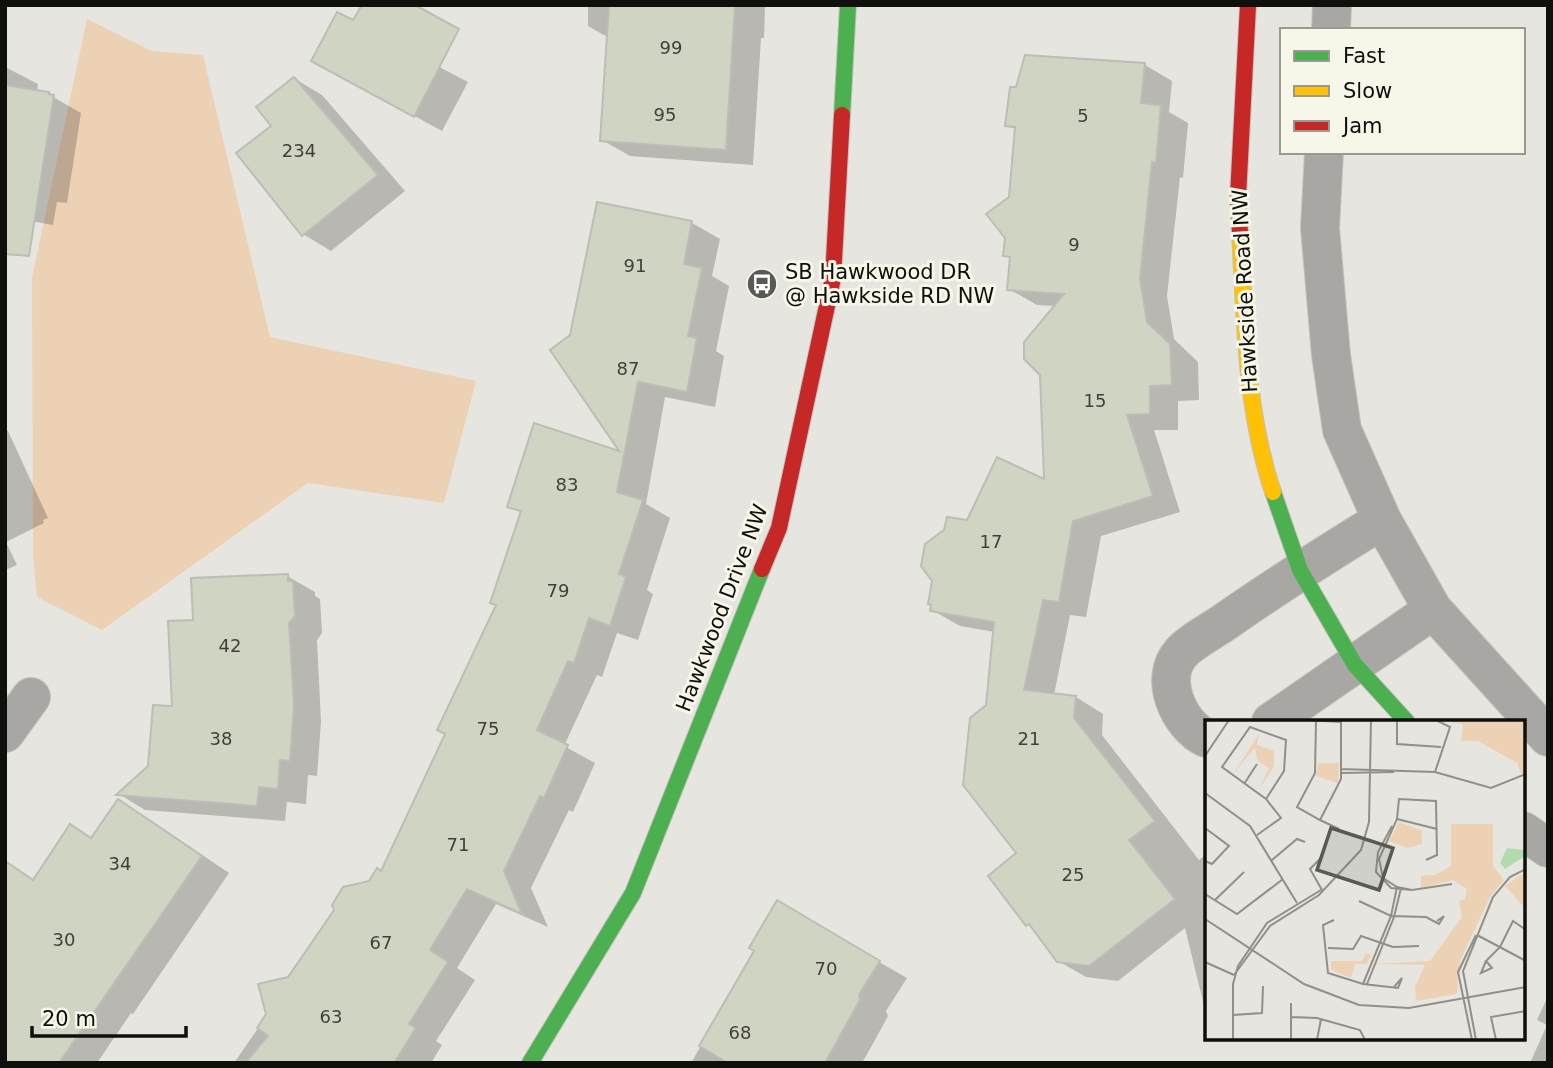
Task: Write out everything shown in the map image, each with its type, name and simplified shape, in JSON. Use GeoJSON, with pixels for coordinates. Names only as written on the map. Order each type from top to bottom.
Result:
{"type":"FeatureCollection","features":[{"type":"Feature","properties":{"kind":"street","name":"Hawkwood Drive NW"},"geometry":{"type":"LineString","coordinates":[[530,1063],[634,893],[779,528],[833,278],[848,5]]}},
{"type":"Feature","properties":{"kind":"street","name":"Hawkside Road NW"},"geometry":{"type":"LineString","coordinates":[[1248,5],[1238,197],[1248,384],[1262,459],[1300,570],[1355,665],[1405,720]]}},
{"type":"Feature","properties":{"kind":"street"},"geometry":{"type":"LineString","coordinates":[[1331,28],[1332,5]]}},
{"type":"Feature","properties":{"kind":"street"},"geometry":{"type":"LineString","coordinates":[[1324,154],[1320,228],[1331,355],[1342,430],[1382,520],[1433,610],[1548,737]]}},
{"type":"Feature","properties":{"kind":"street"},"geometry":{"type":"LineString","coordinates":[[1205,737],[1188,725],[1176,704],[1170,676],[1180,653],[1300,570],[1382,520]]}},
{"type":"Feature","properties":{"kind":"street"},"geometry":{"type":"LineString","coordinates":[[1275,720],[1433,610]]}},
{"type":"Feature","properties":{"kind":"street"},"geometry":{"type":"LineString","coordinates":[[5,733],[31,696]]}},
{"type":"Feature","properties":{"kind":"street"},"geometry":{"type":"LineString","coordinates":[[1525,832],[1548,848]]}},
{"type":"Feature","properties":{"kind":"shaded area"},"geometry":{"type":"Polygon","coordinates":[[[87,19],[152,51],[203,55],[270,337],[476,381],[444,503],[308,483],[102,630],[37,597],[33,557],[32,278],[87,19]]]}},
{"type":"Feature","properties":{"kind":"building"},"geometry":{"type":"Polygon","coordinates":[[[362,5],[415,5],[459,29],[414,117],[311,61],[337,12],[353,20],[362,5]]]}},
{"type":"Feature","properties":{"kind":"building"},"geometry":{"type":"Polygon","coordinates":[[[609,5],[735,5],[726,150],[600,141],[609,5]]]}},
{"type":"Feature","properties":{"kind":"building"},"geometry":{"type":"Polygon","coordinates":[[[1025,55],[1145,63],[1141,103],[1161,105],[1156,163],[1152,162],[1140,279],[1147,322],[1170,344],[1172,385],[1150,386],[1150,414],[1127,415],[1153,496],[1073,521],[1059,602],[1043,600],[1024,690],[1076,696],[1074,718],[1155,821],[1129,840],[1175,899],[1089,966],[1057,962],[988,876],[1016,853],[963,785],[970,718],[986,705],[994,622],[930,611],[931,605],[928,604],[932,581],[921,566],[925,544],[944,530],[947,517],[967,520],[997,457],[1044,479],[1040,375],[1024,359],[1024,342],[1064,294],[1007,290],[1010,257],[1003,256],[1005,238],[986,214],[1009,197],[1015,127],[1005,126],[1010,87],[1016,87],[1025,55]]]}},
{"type":"Feature","properties":{"kind":"building"},"geometry":{"type":"Polygon","coordinates":[[[294,77],[378,175],[302,236],[236,153],[271,126],[256,107],[294,77]]]}},
{"type":"Feature","properties":{"kind":"building"},"geometry":{"type":"Polygon","coordinates":[[[5,85],[54,95],[29,256],[5,254],[5,85]]]}},
{"type":"Feature","properties":{"kind":"building"},"geometry":{"type":"Polygon","coordinates":[[[597,202],[692,221],[684,264],[702,268],[688,336],[697,338],[687,392],[638,382],[617,492],[643,500],[619,574],[626,577],[610,626],[589,618],[574,663],[568,661],[537,730],[568,745],[544,798],[540,796],[504,871],[522,914],[467,889],[430,950],[448,962],[409,1024],[416,1028],[394,1063],[245,1063],[268,1036],[257,1028],[266,1014],[258,984],[288,977],[334,910],[332,905],[343,887],[369,881],[377,868],[381,871],[445,734],[437,730],[496,605],[490,603],[521,511],[507,507],[534,423],[619,451],[550,350],[570,335],[597,202]]]}},
{"type":"Feature","properties":{"kind":"building"},"geometry":{"type":"Polygon","coordinates":[[[288,574],[288,581],[293,581],[295,616],[289,623],[294,705],[290,761],[280,760],[278,789],[259,787],[257,806],[116,795],[148,766],[153,705],[172,706],[168,621],[193,620],[191,578],[288,574]]]}},
{"type":"Feature","properties":{"kind":"building"},"geometry":{"type":"Polygon","coordinates":[[[118,799],[202,856],[59,1063],[5,1063],[5,861],[33,880],[70,824],[91,838],[118,799]]]}},
{"type":"Feature","properties":{"kind":"building"},"geometry":{"type":"Polygon","coordinates":[[[777,900],[880,961],[859,995],[860,1000],[825,1063],[728,1063],[699,1046],[754,951],[749,948],[777,900]]]}},
{"type":"Feature","properties":{"kind":"traffic: fast"},"geometry":{"type":"LineString","coordinates":[[842,115],[848,5]]}},
{"type":"Feature","properties":{"kind":"traffic: fast"},"geometry":{"type":"LineString","coordinates":[[1273,492],[1300,570],[1355,665],[1405,720]]}},
{"type":"Feature","properties":{"kind":"traffic: fast"},"geometry":{"type":"LineString","coordinates":[[530,1063],[633,893],[762,569]]}},
{"type":"Feature","properties":{"kind":"traffic: slow"},"geometry":{"type":"LineString","coordinates":[[1240,233],[1245,331],[1252,396],[1273,492]]}},
{"type":"Feature","properties":{"kind":"traffic: jam"},"geometry":{"type":"LineString","coordinates":[[1240,233],[1238,197],[1248,5]]}},
{"type":"Feature","properties":{"kind":"traffic: jam"},"geometry":{"type":"LineString","coordinates":[[762,569],[779,528],[833,278],[842,115]]}},
{"type":"Feature","properties":{"kind":"place","name":"SB Hawkwood DR @ Hawkside RD NW"},"geometry":{"type":"Point","coordinates":[762,284]}}]}
